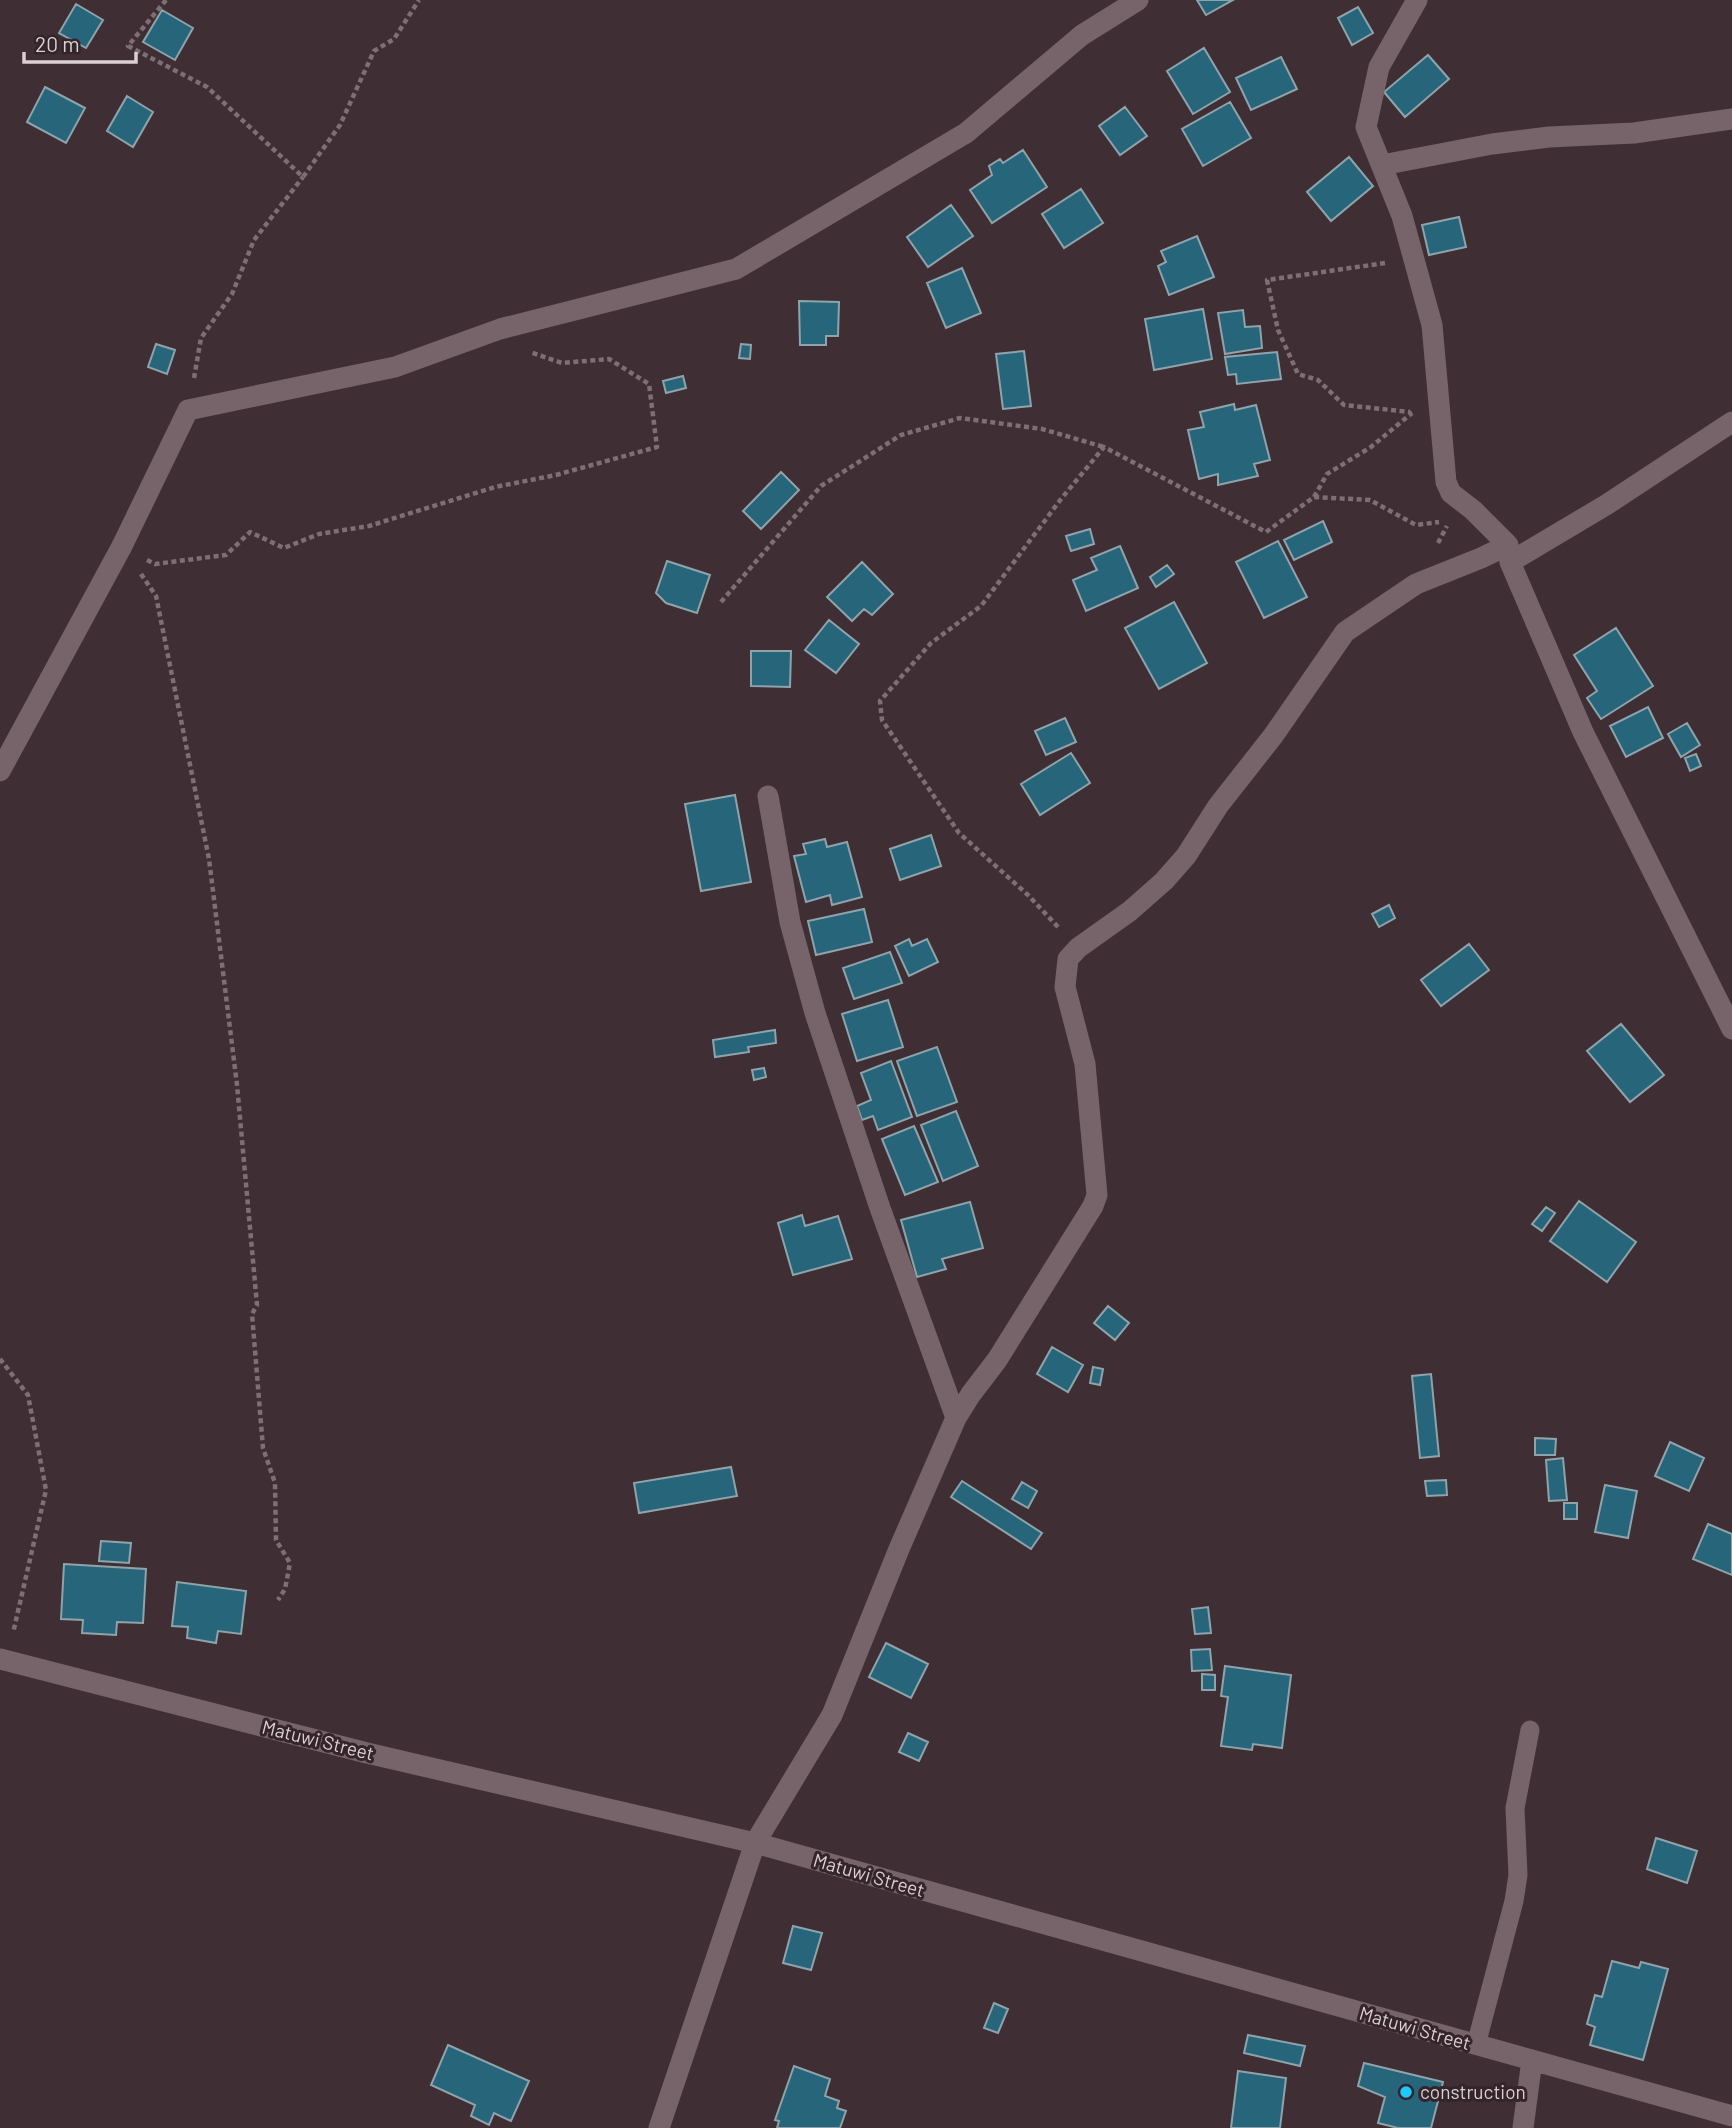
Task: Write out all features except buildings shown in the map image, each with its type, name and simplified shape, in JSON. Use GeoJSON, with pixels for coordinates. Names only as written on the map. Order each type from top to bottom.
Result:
{"type":"FeatureCollection","features":[{"type":"Feature","properties":{"kind":"street"},"geometry":{"type":"LineString","coordinates":[[0,771],[122,546],[188,410],[395,367],[500,329],[736,269],[966,133],[1082,35],[1138,0]]}},
{"type":"Feature","properties":{"kind":"street"},"geometry":{"type":"LineString","coordinates":[[1417,0],[1379,67],[1366,127],[1402,216],[1432,325],[1446,482],[1451,493],[1473,510],[1509,553],[1583,732],[1731,1026]]}},
{"type":"Feature","properties":{"kind":"street"},"geometry":{"type":"LineString","coordinates":[[1382,165],[1492,144],[1634,133],[1732,119]]}},
{"type":"Feature","properties":{"kind":"street"},"geometry":{"type":"LineString","coordinates":[[659,2128],[755,1843],[832,1715],[899,1549],[956,1418],[997,1360],[1088,1216],[1097,1195],[1085,1064],[1065,987],[1068,959],[1164,881],[1273,736],[1345,632],[1416,583],[1481,558],[1509,553],[1606,505],[1732,422]]}},
{"type":"Feature","properties":{"kind":"street"},"geometry":{"type":"LineString","coordinates":[[768,796],[790,922],[815,1013],[880,1208],[956,1418]]}},
{"type":"Feature","properties":{"kind":"street","name":"Matuwi Street"},"geometry":{"type":"LineString","coordinates":[[3,1660],[367,1753],[755,1843],[1732,2116]]}},
{"type":"Feature","properties":{"kind":"street"},"geometry":{"type":"LineString","coordinates":[[1522,2128],[1532,2060]]}},
{"type":"Feature","properties":{"kind":"lane"},"geometry":{"type":"LineString","coordinates":[[1476,2045],[1514,1901],[1518,1849],[1516,1808],[1530,1730]]}},
{"type":"Feature","properties":{"kind":"path"},"geometry":{"type":"LineString","coordinates":[[166,0],[128,46],[207,87],[303,177]]}},
{"type":"Feature","properties":{"kind":"path"},"geometry":{"type":"LineString","coordinates":[[188,410],[201,338],[232,294],[254,240],[340,125],[374,51],[394,39],[419,0]]}},
{"type":"Feature","properties":{"kind":"path"},"geometry":{"type":"LineString","coordinates":[[1414,259],[1267,280],[1278,330],[1298,374],[1318,380],[1344,405],[1440,414]]}},
{"type":"Feature","properties":{"kind":"path"},"geometry":{"type":"LineString","coordinates":[[122,546],[155,564],[226,555],[250,532],[284,548],[319,534],[369,526],[495,487],[556,475],[656,447],[649,384],[609,359],[562,363],[529,352]]}},
{"type":"Feature","properties":{"kind":"path"},"geometry":{"type":"LineString","coordinates":[[721,602],[821,486],[901,435],[960,418],[1042,429],[1104,447],[1266,532],[1314,497],[1327,474],[1371,447],[1410,412],[1436,368]]}},
{"type":"Feature","properties":{"kind":"path"},"geometry":{"type":"LineString","coordinates":[[1079,948],[1028,895],[959,833],[883,720],[880,701],[930,643],[981,606],[1061,499],[1104,447]]}},
{"type":"Feature","properties":{"kind":"path"},"geometry":{"type":"LineString","coordinates":[[1314,497],[1370,499],[1416,525],[1450,520],[1460,501]]}},
{"type":"Feature","properties":{"kind":"path"},"geometry":{"type":"LineString","coordinates":[[122,546],[156,597],[209,859],[237,1085],[255,1278],[257,1305],[252,1314],[263,1448],[275,1483],[276,1540],[290,1563],[285,1589],[278,1600]]}},
{"type":"Feature","properties":{"kind":"path"},"geometry":{"type":"LineString","coordinates":[[0,1359],[28,1395],[46,1490],[3,1660]]}},
{"type":"Feature","properties":{"kind":"place","name":"construction"},"geometry":{"type":"Point","coordinates":[1406,2092]}}]}
